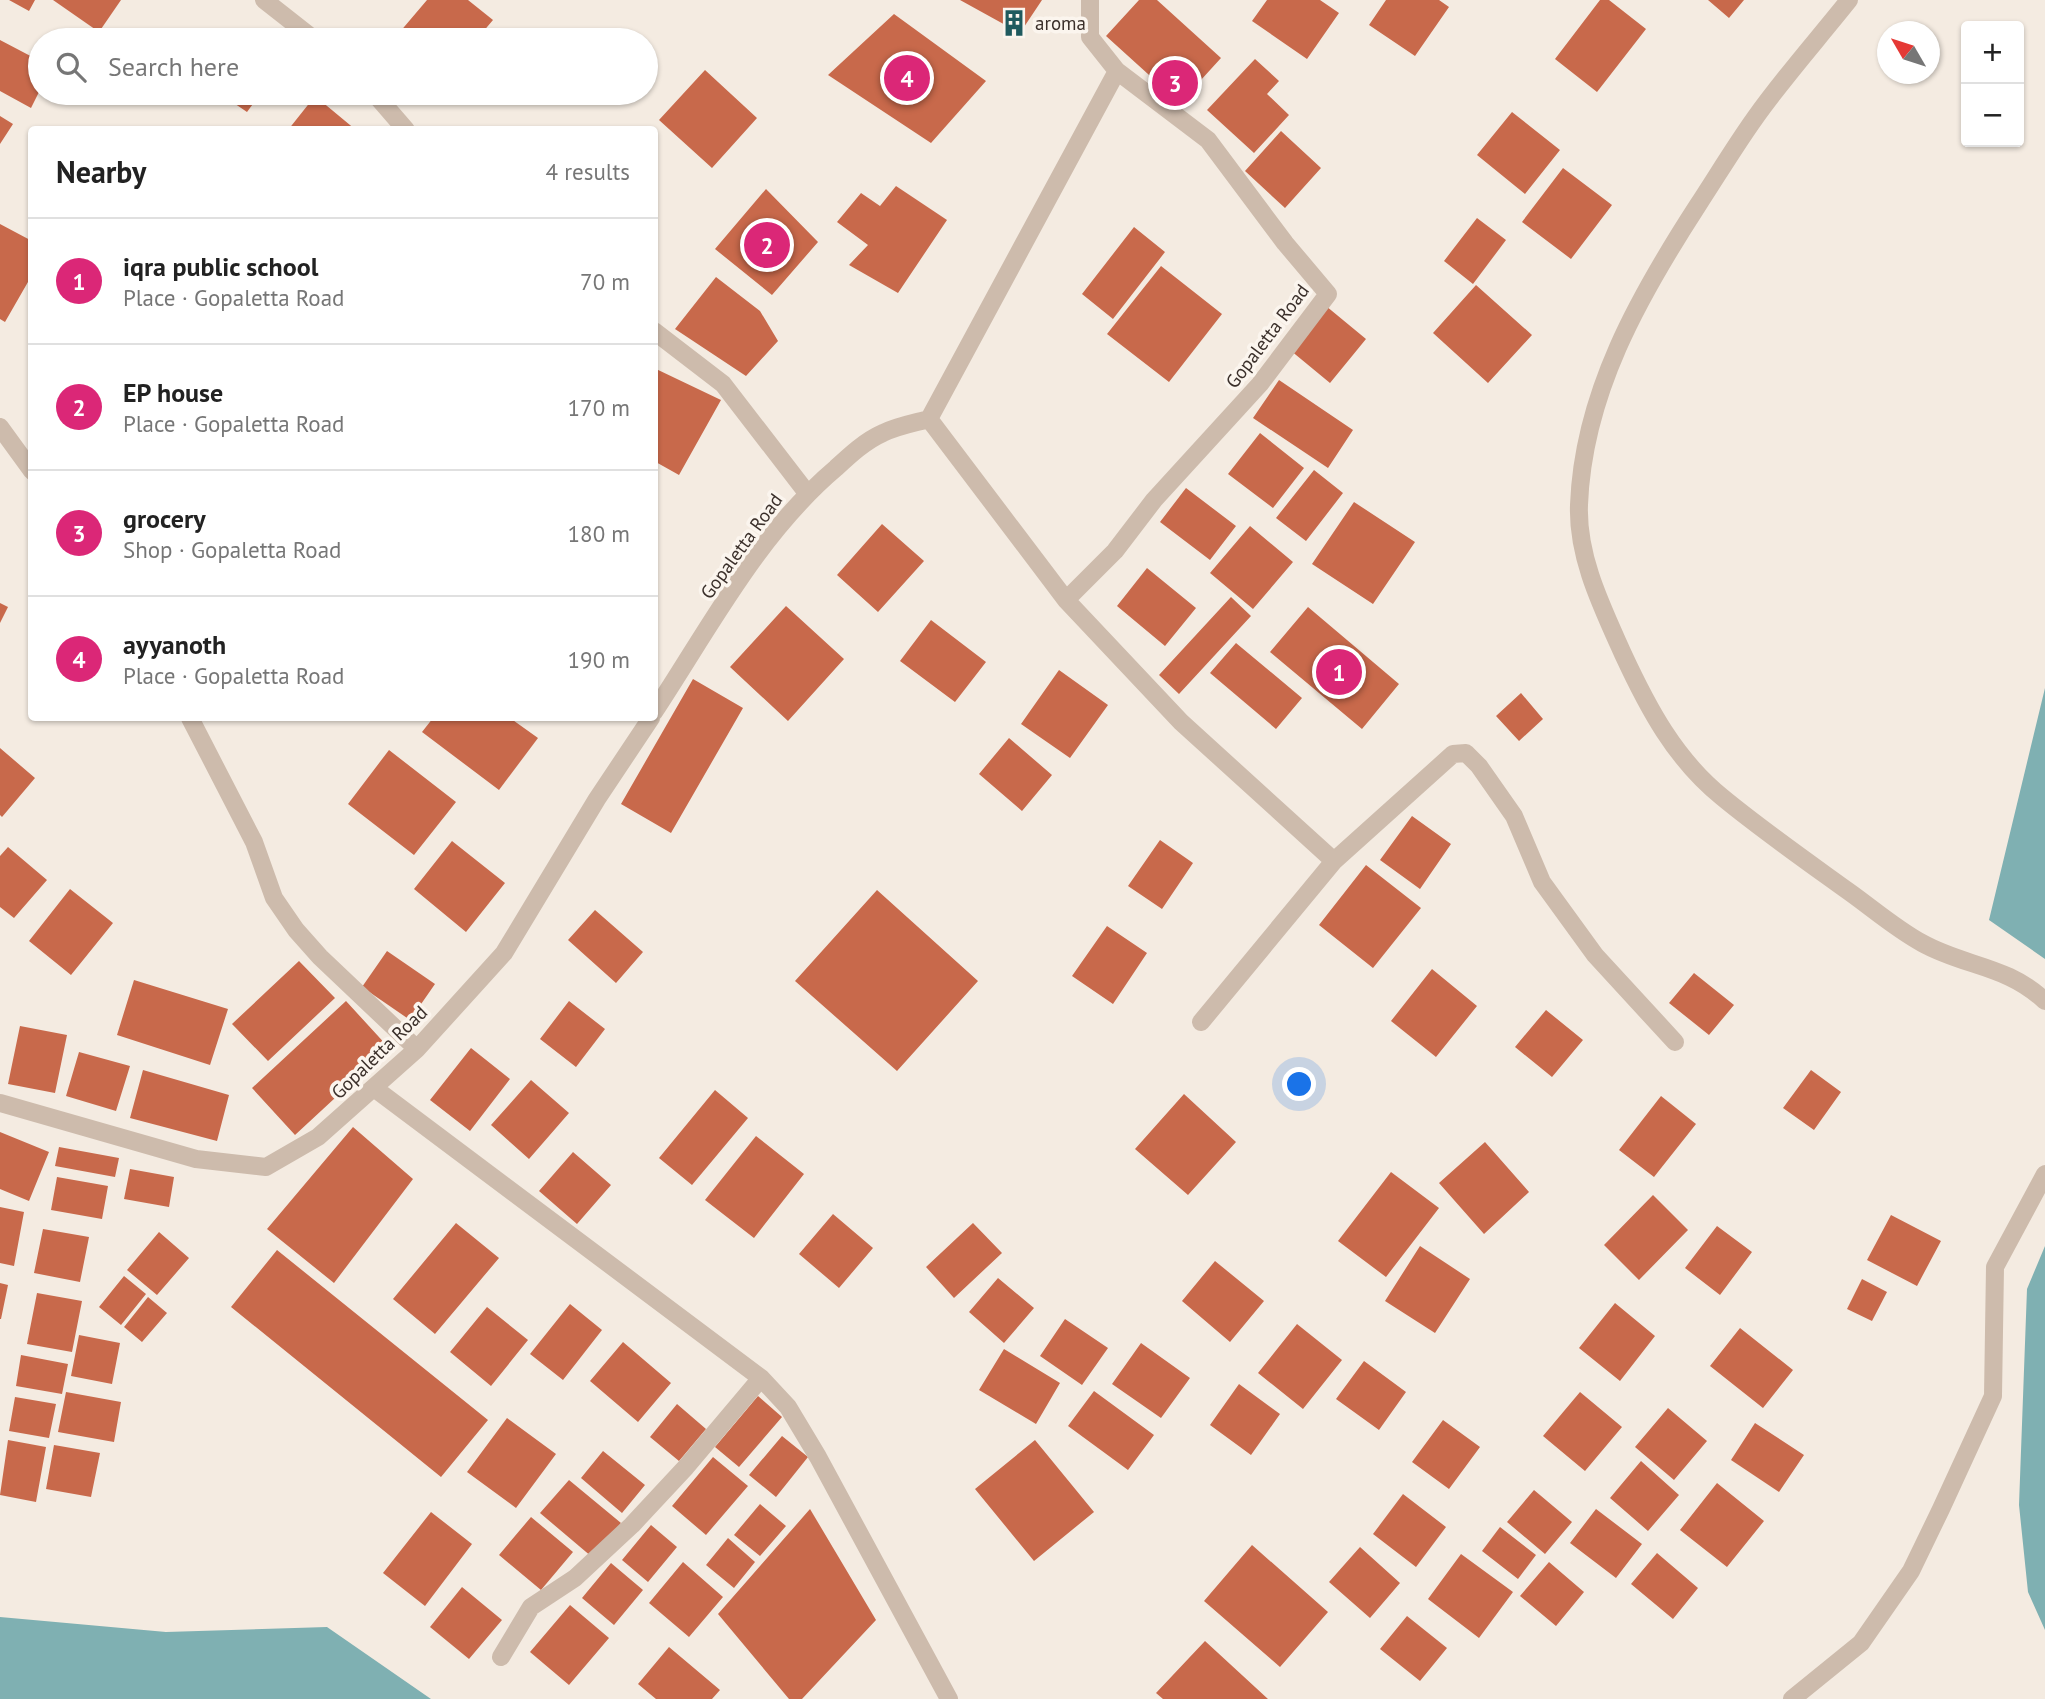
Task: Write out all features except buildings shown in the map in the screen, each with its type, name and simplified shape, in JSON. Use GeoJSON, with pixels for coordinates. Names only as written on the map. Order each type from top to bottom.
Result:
{"type":"FeatureCollection","features":[{"type":"Feature","properties":{"kind":"street"},"geometry":{"type":"LineString","coordinates":[[264,0],[300,28]]}},
{"type":"Feature","properties":{"kind":"street","name":"Gopaletta Road"},"geometry":{"type":"LineString","coordinates":[[1066,600],[1115,551],[1154,500],[1260,384],[1328,294],[1285,243],[1208,141],[1117,71],[1090,37],[1090,0]]}},
{"type":"Feature","properties":{"kind":"street"},"geometry":{"type":"LineString","coordinates":[[1849,0],[1756,117],[1661,262],[1615,351],[1598,399],[1585,456],[1579,507],[1584,552],[1597,596],[1649,708],[1672,746],[1694,773],[1721,797],[1792,850],[1922,943],[1951,956],[1996,970],[2028,985],[2045,1001]]}},
{"type":"Feature","properties":{"kind":"street"},"geometry":{"type":"LineString","coordinates":[[1117,71],[929,419],[1066,600],[1181,722],[1334,861]]}},
{"type":"Feature","properties":{"kind":"street"},"geometry":{"type":"LineString","coordinates":[[384,105],[402,126]]}},
{"type":"Feature","properties":{"kind":"street"},"geometry":{"type":"LineString","coordinates":[[658,334],[723,384],[807,492]]}},
{"type":"Feature","properties":{"kind":"street","name":"Gopaletta Road"},"geometry":{"type":"LineString","coordinates":[[658,706],[741,577],[807,492],[858,448],[884,432],[929,419]]}},
{"type":"Feature","properties":{"kind":"street"},"geometry":{"type":"LineString","coordinates":[[0,427],[28,466]]}},
{"type":"Feature","properties":{"kind":"street"},"geometry":{"type":"LineString","coordinates":[[192,721],[254,842],[274,898],[320,957],[417,1049]]}},
{"type":"Feature","properties":{"kind":"street","name":"Gopaletta Road"},"geometry":{"type":"LineString","coordinates":[[0,1103],[196,1159],[266,1167],[318,1137],[417,1049],[504,953],[597,799],[649,721]]}},
{"type":"Feature","properties":{"kind":"street"},"geometry":{"type":"LineString","coordinates":[[1201,1022],[1334,861],[1453,754],[1466,752],[1514,816],[1542,882],[1595,955],[1675,1042]]}},
{"type":"Feature","properties":{"kind":"street"},"geometry":{"type":"LineString","coordinates":[[374,1088],[761,1378],[788,1407],[818,1457],[949,1699]]}},
{"type":"Feature","properties":{"kind":"street"},"geometry":{"type":"LineString","coordinates":[[1792,1699],[1861,1643],[1911,1571],[1941,1509],[1993,1396],[1995,1267],[2045,1174]]}},
{"type":"Feature","properties":{"kind":"street"},"geometry":{"type":"LineString","coordinates":[[501,1657],[531,1607],[575,1577],[632,1524],[686,1467],[761,1378]]}},
{"type":"Feature","properties":{"kind":"water"},"geometry":{"type":"Polygon","coordinates":[[[2045,688],[2045,959],[1989,920],[2045,688]]]}},
{"type":"Feature","properties":{"kind":"water"},"geometry":{"type":"Polygon","coordinates":[[[2045,1246],[2045,1630],[2028,1592],[2019,1505],[2027,1289],[2045,1246]]]}},
{"type":"Feature","properties":{"kind":"water"},"geometry":{"type":"Polygon","coordinates":[[[0,1617],[166,1632],[327,1627],[431,1699],[0,1699],[0,1617]]]}},
{"type":"Feature","properties":{"kind":"place","name":"aroma"},"geometry":{"type":"Point","coordinates":[1014,23]}},
{"type":"Feature","properties":{"kind":"place","name":"ayyanoth"},"geometry":{"type":"Point","coordinates":[907,78]}},
{"type":"Feature","properties":{"kind":"place","name":"grocery"},"geometry":{"type":"Point","coordinates":[1175,83]}},
{"type":"Feature","properties":{"kind":"place","name":"EP house"},"geometry":{"type":"Point","coordinates":[767,245]}},
{"type":"Feature","properties":{"kind":"place","name":"iqra public school"},"geometry":{"type":"Point","coordinates":[1339,672]}}]}
